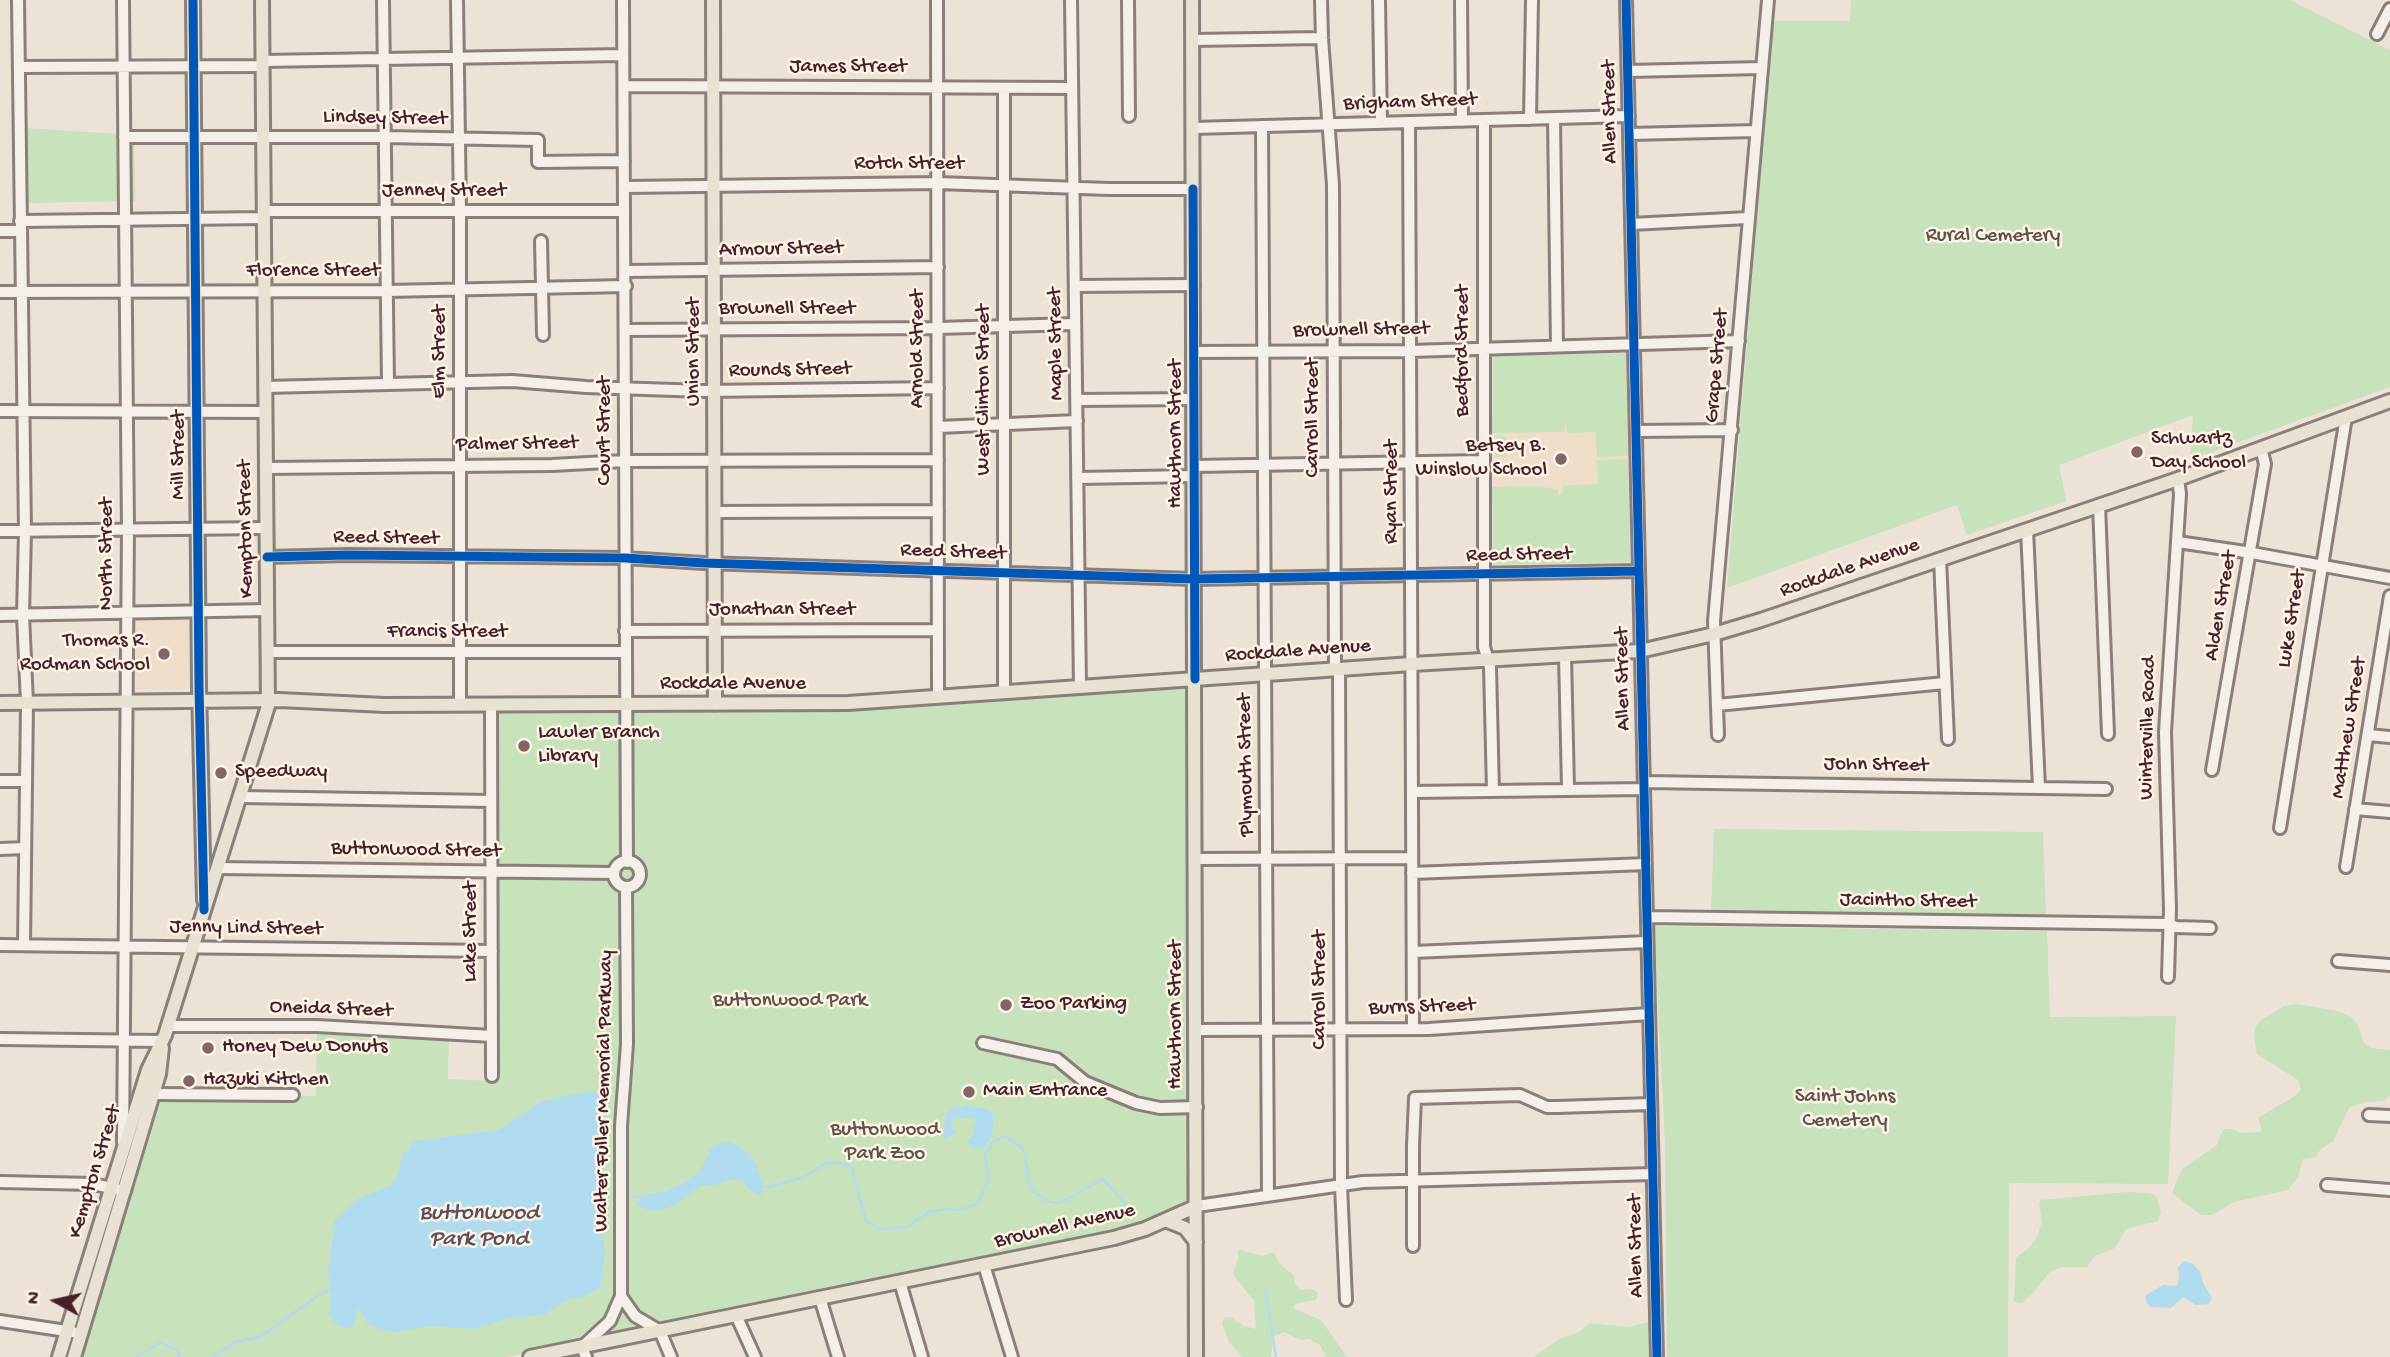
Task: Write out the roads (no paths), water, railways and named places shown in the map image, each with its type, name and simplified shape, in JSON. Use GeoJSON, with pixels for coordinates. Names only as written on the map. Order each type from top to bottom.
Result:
{"type":"FeatureCollection","features":[{"type":"Feature","properties":{"kind":"main road","name":"Mill Street"},"geometry":{"type":"LineString","coordinates":[[193,0],[198,612],[204,910]]}},
{"type":"Feature","properties":{"kind":"main road","name":"Kempton Street"},"geometry":{"type":"LineString","coordinates":[[74,1357],[140,1116],[148,1070],[168,1026],[267,712],[262,0]]}},
{"type":"Feature","properties":{"kind":"main road","name":"Union Street"},"geometry":{"type":"LineString","coordinates":[[713,0],[715,704]]}},
{"type":"Feature","properties":{"kind":"main road","name":"Hawthorn Street"},"geometry":{"type":"LineString","coordinates":[[1192,0],[1196,1357]]}},
{"type":"Feature","properties":{"kind":"main road","name":"Rockdale Avenue"},"geometry":{"type":"LineString","coordinates":[[0,703],[848,703],[1412,663],[1640,651],[1714,634],[2027,530],[2178,479],[2390,401]]}},
{"type":"Feature","properties":{"kind":"main road","name":"Kempton Street"},"geometry":{"type":"LineString","coordinates":[[59,1357],[118,1189],[123,1149],[153,1094],[159,1074],[163,1041]]}},
{"type":"Feature","properties":{"kind":"main road","name":"Brownell Avenue"},"geometry":{"type":"LineString","coordinates":[[530,1357],[584,1352],[660,1331],[1114,1238],[1136,1233],[1197,1206]]}},
{"type":"Feature","properties":{"kind":"main road"},"geometry":{"type":"LineString","coordinates":[[1166,1220],[1185,1228],[1196,1243]]}},
{"type":"Feature","properties":{"kind":"street"},"geometry":{"type":"LineString","coordinates":[[19,0],[25,531],[23,615],[27,702],[24,946]]}},
{"type":"Feature","properties":{"kind":"street","name":"North Street"},"geometry":{"type":"LineString","coordinates":[[123,0],[128,530],[123,1149]]}},
{"type":"Feature","properties":{"kind":"street"},"geometry":{"type":"LineString","coordinates":[[383,0],[388,383]]}},
{"type":"Feature","properties":{"kind":"street","name":"Elm Street"},"geometry":{"type":"LineString","coordinates":[[457,0],[461,289],[460,704]]}},
{"type":"Feature","properties":{"kind":"street","name":"Court Street"},"geometry":{"type":"LineString","coordinates":[[623,0],[627,862]]}},
{"type":"Feature","properties":{"kind":"street","name":"Arnold Street"},"geometry":{"type":"LineString","coordinates":[[937,0],[938,698]]}},
{"type":"Feature","properties":{"kind":"street","name":"Maple Street"},"geometry":{"type":"LineString","coordinates":[[1071,0],[1080,687]]}},
{"type":"Feature","properties":{"kind":"street"},"geometry":{"type":"LineString","coordinates":[[1128,0],[1129,116]]}},
{"type":"Feature","properties":{"kind":"street","name":"Carroll Street"},"geometry":{"type":"LineString","coordinates":[[1321,0],[1333,185],[1332,351],[1340,858],[1341,1185],[1346,1300]]}},
{"type":"Feature","properties":{"kind":"street"},"geometry":{"type":"LineString","coordinates":[[1379,0],[1381,123]]}},
{"type":"Feature","properties":{"kind":"street"},"geometry":{"type":"LineString","coordinates":[[1461,0],[1462,121]]}},
{"type":"Feature","properties":{"kind":"street"},"geometry":{"type":"LineString","coordinates":[[1530,119],[1532,0]]}},
{"type":"Feature","properties":{"kind":"street","name":"Allen Street"},"geometry":{"type":"LineString","coordinates":[[1626,0],[1657,1357]]}},
{"type":"Feature","properties":{"kind":"street","name":"Grape Street"},"geometry":{"type":"LineString","coordinates":[[1718,735],[1714,634],[1768,0]]}},
{"type":"Feature","properties":{"kind":"street"},"geometry":{"type":"LineString","coordinates":[[2377,34],[2390,9]]}},
{"type":"Feature","properties":{"kind":"street"},"geometry":{"type":"LineString","coordinates":[[1192,40],[1322,38]]}},
{"type":"Feature","properties":{"kind":"street"},"geometry":{"type":"LineString","coordinates":[[19,67],[194,66],[623,55]]}},
{"type":"Feature","properties":{"kind":"street"},"geometry":{"type":"LineString","coordinates":[[1628,71],[1762,68]]}},
{"type":"Feature","properties":{"kind":"street","name":"James Street"},"geometry":{"type":"LineString","coordinates":[[624,86],[1071,88]]}},
{"type":"Feature","properties":{"kind":"street","name":"West Clinton Street"},"geometry":{"type":"LineString","coordinates":[[1004,88],[1004,692]]}},
{"type":"Feature","properties":{"kind":"street","name":"Brigham Street"},"geometry":{"type":"LineString","coordinates":[[1193,128],[1629,116]]}},
{"type":"Feature","properties":{"kind":"street"},"geometry":{"type":"LineString","coordinates":[[1554,118],[1556,346]]}},
{"type":"Feature","properties":{"kind":"street","name":"Bedford Street"},"geometry":{"type":"LineString","coordinates":[[1484,120],[1484,647],[1490,667],[1493,791]]}},
{"type":"Feature","properties":{"kind":"street","name":"Ryan Street"},"geometry":{"type":"LineString","coordinates":[[1409,122],[1413,1029]]}},
{"type":"Feature","properties":{"kind":"street","name":"Plymouth Street"},"geometry":{"type":"LineString","coordinates":[[1262,126],[1268,1194]]}},
{"type":"Feature","properties":{"kind":"street"},"geometry":{"type":"LineString","coordinates":[[1629,134],[1756,131]]}},
{"type":"Feature","properties":{"kind":"street","name":"Lindsey Street"},"geometry":{"type":"LineString","coordinates":[[124,137],[538,140],[538,162],[624,161]]}},
{"type":"Feature","properties":{"kind":"street","name":"Rotch Street"},"geometry":{"type":"LineString","coordinates":[[625,187],[938,183],[1003,187],[1193,189]]}},
{"type":"Feature","properties":{"kind":"street","name":"Jenney Street"},"geometry":{"type":"LineString","coordinates":[[0,231],[21,226],[124,220],[386,211],[624,211]]}},
{"type":"Feature","properties":{"kind":"street"},"geometry":{"type":"LineString","coordinates":[[1631,224],[1748,218]]}},
{"type":"Feature","properties":{"kind":"street"},"geometry":{"type":"LineString","coordinates":[[541,242],[543,335]]}},
{"type":"Feature","properties":{"kind":"street","name":"Armour Street"},"geometry":{"type":"LineString","coordinates":[[626,271],[938,267]]}},
{"type":"Feature","properties":{"kind":"street"},"geometry":{"type":"LineString","coordinates":[[1075,286],[1194,285]]}},
{"type":"Feature","properties":{"kind":"street","name":"Florence Street"},"geometry":{"type":"LineString","coordinates":[[0,292],[387,291],[626,286]]}},
{"type":"Feature","properties":{"kind":"street","name":"Brownell Street"},"geometry":{"type":"LineString","coordinates":[[626,330],[938,328],[1074,324]]}},
{"type":"Feature","properties":{"kind":"street","name":"Brownell Street"},"geometry":{"type":"LineString","coordinates":[[1194,352],[1410,351],[1739,341]]}},
{"type":"Feature","properties":{"kind":"street","name":"Rounds Street"},"geometry":{"type":"LineString","coordinates":[[265,387],[512,381],[625,389],[714,391],[938,388]]}},
{"type":"Feature","properties":{"kind":"street"},"geometry":{"type":"LineString","coordinates":[[1077,400],[1194,399]]}},
{"type":"Feature","properties":{"kind":"street"},"geometry":{"type":"LineString","coordinates":[[0,411],[265,412]]}},
{"type":"Feature","properties":{"kind":"street","name":"Luke Street"},"geometry":{"type":"LineString","coordinates":[[2280,828],[2346,417]]}},
{"type":"Feature","properties":{"kind":"street"},"geometry":{"type":"LineString","coordinates":[[938,427],[1077,421]]}},
{"type":"Feature","properties":{"kind":"street"},"geometry":{"type":"LineString","coordinates":[[1636,431],[1732,430]]}},
{"type":"Feature","properties":{"kind":"street","name":"Alden Street"},"geometry":{"type":"LineString","coordinates":[[2213,770],[2252,553],[2265,464],[2261,448]]}},
{"type":"Feature","properties":{"kind":"street","name":"Palmer Street"},"geometry":{"type":"LineString","coordinates":[[265,468],[625,461],[938,460]]}},
{"type":"Feature","properties":{"kind":"street"},"geometry":{"type":"LineString","coordinates":[[1077,478],[1264,464],[1483,461]]}},
{"type":"Feature","properties":{"kind":"street","name":"Winterville Road"},"geometry":{"type":"LineString","coordinates":[[2168,978],[2165,732],[2178,542],[2178,479]]}},
{"type":"Feature","properties":{"kind":"street"},"geometry":{"type":"LineString","coordinates":[[2099,505],[2108,734]]}},
{"type":"Feature","properties":{"kind":"street"},"geometry":{"type":"LineString","coordinates":[[715,512],[939,511]]}},
{"type":"Feature","properties":{"kind":"street"},"geometry":{"type":"LineString","coordinates":[[0,531],[266,528]]}},
{"type":"Feature","properties":{"kind":"street"},"geometry":{"type":"LineString","coordinates":[[2027,530],[2039,787]]}},
{"type":"Feature","properties":{"kind":"street"},"geometry":{"type":"LineString","coordinates":[[2178,542],[2390,578]]}},
{"type":"Feature","properties":{"kind":"street","name":"Reed Street"},"geometry":{"type":"LineString","coordinates":[[267,557],[348,555],[625,558],[1194,579],[1639,571]]}},
{"type":"Feature","properties":{"kind":"street"},"geometry":{"type":"LineString","coordinates":[[1940,559],[1948,739]]}},
{"type":"Feature","properties":{"kind":"street","name":"Matthew Street"},"geometry":{"type":"LineString","coordinates":[[2346,867],[2368,735],[2385,659],[2390,596]]}},
{"type":"Feature","properties":{"kind":"street"},"geometry":{"type":"LineString","coordinates":[[0,615],[268,610]]}},
{"type":"Feature","properties":{"kind":"street","name":"Jonathan Street"},"geometry":{"type":"LineString","coordinates":[[625,631],[938,630]]}},
{"type":"Feature","properties":{"kind":"street","name":"Francis Street"},"geometry":{"type":"LineString","coordinates":[[268,652],[625,652]]}},
{"type":"Feature","properties":{"kind":"street"},"geometry":{"type":"LineString","coordinates":[[1565,655],[1568,788]]}},
{"type":"Feature","properties":{"kind":"street"},"geometry":{"type":"LineString","coordinates":[[1717,705],[1945,683]]}},
{"type":"Feature","properties":{"kind":"street","name":"Lake Street"},"geometry":{"type":"LineString","coordinates":[[491,704],[492,1076]]}},
{"type":"Feature","properties":{"kind":"street"},"geometry":{"type":"LineString","coordinates":[[2368,735],[2390,737]]}},
{"type":"Feature","properties":{"kind":"street"},"geometry":{"type":"LineString","coordinates":[[0,781],[26,781]]}},
{"type":"Feature","properties":{"kind":"street","name":"John Street"},"geometry":{"type":"LineString","coordinates":[[1412,792],[1644,785],[2106,789]]}},
{"type":"Feature","properties":{"kind":"street"},"geometry":{"type":"LineString","coordinates":[[240,797],[491,801]]}},
{"type":"Feature","properties":{"kind":"street"},"geometry":{"type":"LineString","coordinates":[[2356,810],[2390,812]]}},
{"type":"Feature","properties":{"kind":"street"},"geometry":{"type":"LineString","coordinates":[[0,849],[25,848]]}},
{"type":"Feature","properties":{"kind":"street"},"geometry":{"type":"LineString","coordinates":[[1196,859],[1412,858]]}},
{"type":"Feature","properties":{"kind":"street"},"geometry":{"type":"LineString","coordinates":[[627,862],[637,866],[639,876],[634,885],[626,887],[617,882],[614,873],[618,866],[627,862]]}},
{"type":"Feature","properties":{"kind":"street"},"geometry":{"type":"LineString","coordinates":[[1412,873],[1646,864]]}},
{"type":"Feature","properties":{"kind":"street","name":"Buttonwood Street"},"geometry":{"type":"LineString","coordinates":[[217,868],[614,873]]}},
{"type":"Feature","properties":{"kind":"street","name":"Walter Fuller Memorial Parkway"},"geometry":{"type":"LineString","coordinates":[[584,1352],[610,1321],[621,1296],[621,1126],[627,1044],[626,887]]}},
{"type":"Feature","properties":{"kind":"street","name":"Jacintho Street"},"geometry":{"type":"LineString","coordinates":[[1647,917],[2169,924],[2176,928],[2210,928]]}},
{"type":"Feature","properties":{"kind":"street"},"geometry":{"type":"LineString","coordinates":[[1413,952],[1647,943]]}},
{"type":"Feature","properties":{"kind":"street","name":"Jenny Lind Street"},"geometry":{"type":"LineString","coordinates":[[0,945],[492,951]]}},
{"type":"Feature","properties":{"kind":"street"},"geometry":{"type":"LineString","coordinates":[[2338,961],[2390,965]]}},
{"type":"Feature","properties":{"kind":"street","name":"Burns Street"},"geometry":{"type":"LineString","coordinates":[[1197,1030],[1413,1029],[1649,1014]]}},
{"type":"Feature","properties":{"kind":"street","name":"Oneida Street"},"geometry":{"type":"LineString","coordinates":[[168,1026],[317,1026],[492,1035]]}},
{"type":"Feature","properties":{"kind":"street"},"geometry":{"type":"LineString","coordinates":[[0,1039],[163,1041]]}},
{"type":"Feature","properties":{"kind":"street"},"geometry":{"type":"LineString","coordinates":[[983,1043],[1057,1059],[1086,1082],[1136,1103],[1167,1108],[1197,1107]]}},
{"type":"Feature","properties":{"kind":"street"},"geometry":{"type":"LineString","coordinates":[[153,1094],[293,1095]]}},
{"type":"Feature","properties":{"kind":"street"},"geometry":{"type":"LineString","coordinates":[[1413,1246],[1415,1098],[1520,1095],[1547,1107],[1651,1104]]}},
{"type":"Feature","properties":{"kind":"street"},"geometry":{"type":"LineString","coordinates":[[2369,1115],[2390,1116]]}},
{"type":"Feature","properties":{"kind":"street","name":"Brownell Avenue"},"geometry":{"type":"LineString","coordinates":[[1197,1206],[1341,1185],[1413,1180],[1653,1174]]}},
{"type":"Feature","properties":{"kind":"street"},"geometry":{"type":"LineString","coordinates":[[0,1182],[93,1184],[118,1189]]}},
{"type":"Feature","properties":{"kind":"street"},"geometry":{"type":"LineString","coordinates":[[2327,1185],[2390,1190]]}},
{"type":"Feature","properties":{"kind":"street"},"geometry":{"type":"LineString","coordinates":[[984,1265],[1012,1357]]}},
{"type":"Feature","properties":{"kind":"street"},"geometry":{"type":"LineString","coordinates":[[900,1282],[922,1357]]}},
{"type":"Feature","properties":{"kind":"street"},"geometry":{"type":"LineString","coordinates":[[621,1296],[635,1316],[660,1331],[671,1357]]}},
{"type":"Feature","properties":{"kind":"street"},"geometry":{"type":"LineString","coordinates":[[820,1298],[838,1357]]}},
{"type":"Feature","properties":{"kind":"street"},"geometry":{"type":"LineString","coordinates":[[736,1315],[755,1357]]}},
{"type":"Feature","properties":{"kind":"street"},"geometry":{"type":"LineString","coordinates":[[0,1321],[80,1334]]}},
{"type":"Feature","properties":{"kind":"water","name":"Buttonwood Park Pond"},"geometry":{"type":"Polygon","coordinates":[[[590,1091],[599,1092],[604,1104],[605,1254],[601,1287],[585,1296],[567,1300],[543,1315],[511,1318],[474,1329],[431,1326],[392,1332],[369,1325],[359,1309],[351,1328],[339,1326],[332,1320],[329,1313],[331,1294],[328,1271],[335,1220],[358,1199],[394,1182],[402,1156],[413,1141],[499,1130],[540,1102],[590,1091]]]}},
{"type":"Feature","properties":{"kind":"water"},"geometry":{"type":"Polygon","coordinates":[[[964,1105],[990,1110],[994,1115],[992,1136],[984,1147],[973,1148],[968,1140],[974,1134],[972,1127],[977,1123],[974,1118],[953,1118],[951,1126],[956,1132],[946,1139],[943,1136],[946,1116],[952,1106],[962,1108],[964,1105]]]}},
{"type":"Feature","properties":{"kind":"water"},"geometry":{"type":"Polygon","coordinates":[[[729,1142],[739,1146],[753,1159],[763,1184],[761,1195],[755,1194],[742,1181],[730,1179],[712,1186],[700,1186],[668,1208],[651,1211],[637,1205],[640,1199],[665,1192],[690,1180],[701,1169],[712,1148],[719,1143],[729,1142]]]}},
{"type":"Feature","properties":{"kind":"water"},"geometry":{"type":"Polygon","coordinates":[[[2184,1261],[2193,1264],[2201,1273],[2203,1283],[2212,1298],[2209,1304],[2196,1305],[2183,1297],[2171,1308],[2150,1307],[2146,1302],[2146,1295],[2163,1285],[2177,1286],[2178,1267],[2184,1261]]]}},
{"type":"Feature","properties":{"kind":"waterway"},"geometry":{"type":"LineString","coordinates":[[762,1186],[769,1187],[801,1178],[825,1164],[836,1162],[851,1166],[866,1221],[882,1229],[907,1227],[929,1212],[962,1210],[977,1204],[988,1180],[985,1155],[993,1142],[1005,1136],[1023,1149],[1031,1190],[1050,1202],[1060,1203],[1103,1179],[1134,1214]]}},
{"type":"Feature","properties":{"kind":"waterway"},"geometry":{"type":"LineString","coordinates":[[634,1198],[662,1193]]}},
{"type":"Feature","properties":{"kind":"waterway"},"geometry":{"type":"LineString","coordinates":[[213,1357],[235,1342],[260,1337],[319,1295],[333,1289]]}},
{"type":"Feature","properties":{"kind":"waterway"},"geometry":{"type":"LineString","coordinates":[[1265,1289],[1276,1357]]}},
{"type":"Feature","properties":{"kind":"waterway"},"geometry":{"type":"LineString","coordinates":[[136,1357],[161,1342],[177,1350],[179,1357]]}},
{"type":"Feature","properties":{"kind":"place","name":"Schwartz Day School"},"geometry":{"type":"Point","coordinates":[2137,452]}},
{"type":"Feature","properties":{"kind":"place","name":"Betsey B. Winslow School"},"geometry":{"type":"Point","coordinates":[1561,459]}},
{"type":"Feature","properties":{"kind":"place","name":"Thomas R. Rodman School"},"geometry":{"type":"Point","coordinates":[164,654]}},
{"type":"Feature","properties":{"kind":"place","name":"Lawler Branch Library"},"geometry":{"type":"Point","coordinates":[524,746]}},
{"type":"Feature","properties":{"kind":"place","name":"Speedway"},"geometry":{"type":"Point","coordinates":[221,773]}},
{"type":"Feature","properties":{"kind":"place","name":"Zoo Parking"},"geometry":{"type":"Point","coordinates":[1006,1005]}},
{"type":"Feature","properties":{"kind":"place","name":"Honey Dew Donuts"},"geometry":{"type":"Point","coordinates":[208,1048]}},
{"type":"Feature","properties":{"kind":"place","name":"Hazuki Kitchen"},"geometry":{"type":"Point","coordinates":[189,1081]}},
{"type":"Feature","properties":{"kind":"place","name":"Main Entrance"},"geometry":{"type":"Point","coordinates":[969,1092]}},
{"type":"Feature","properties":{"kind":"park label","name":"Rural Cemetery"},"geometry":{"type":"Point","coordinates":[1993,237]}},
{"type":"Feature","properties":{"kind":"park label","name":"Buttonwood Park"},"geometry":{"type":"Point","coordinates":[790,1002]}},
{"type":"Feature","properties":{"kind":"park label","name":"Saint Johns Cemetery"},"geometry":{"type":"Point","coordinates":[1845,1110]}},
{"type":"Feature","properties":{"kind":"park label","name":"Buttonwood Park Zoo"},"geometry":{"type":"Point","coordinates":[885,1143]}}]}
